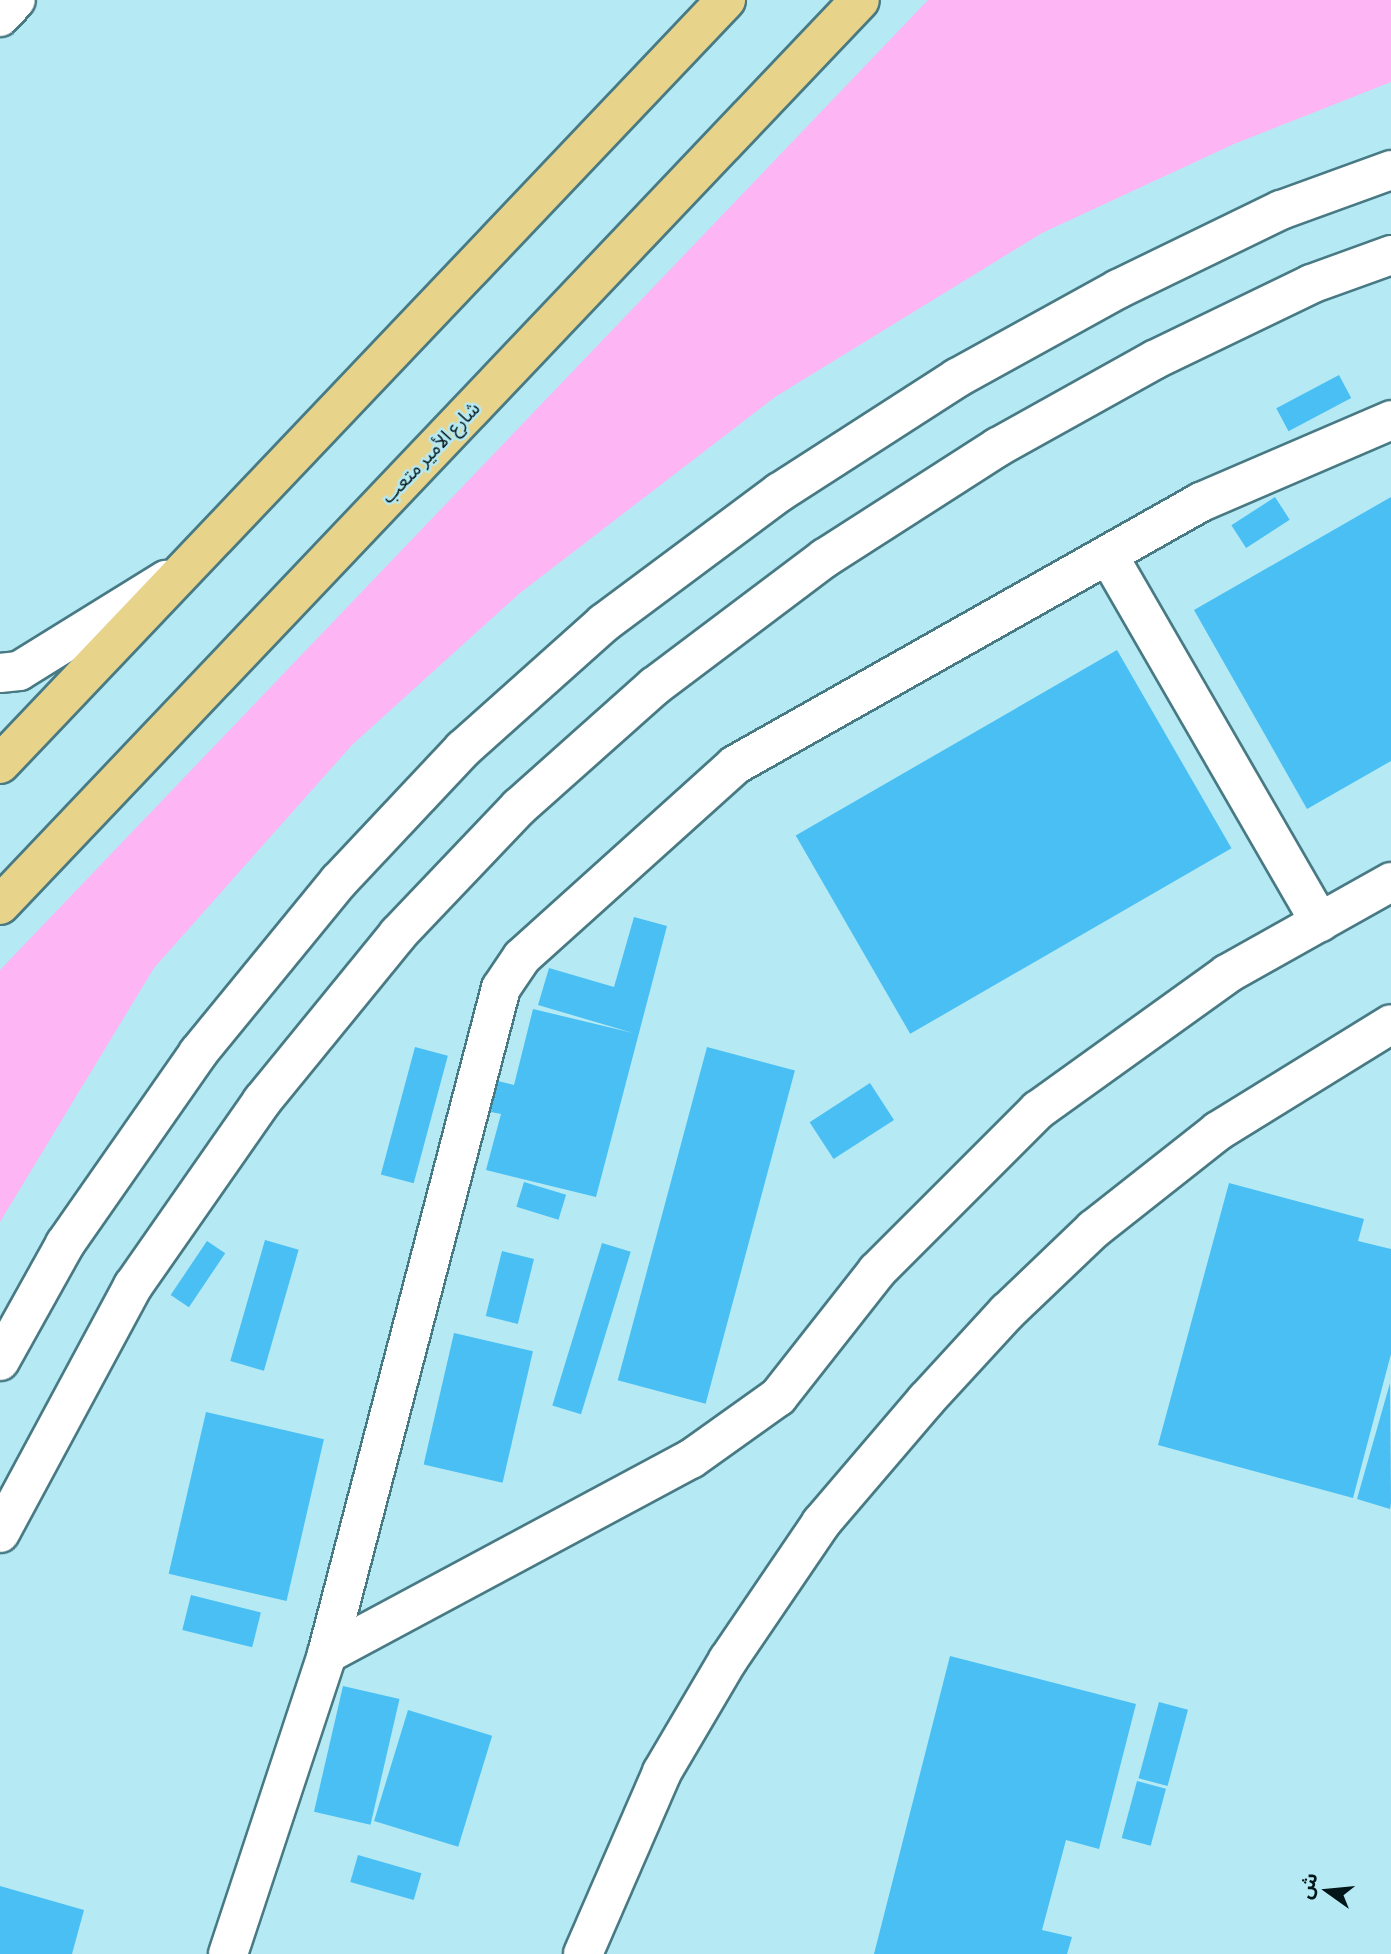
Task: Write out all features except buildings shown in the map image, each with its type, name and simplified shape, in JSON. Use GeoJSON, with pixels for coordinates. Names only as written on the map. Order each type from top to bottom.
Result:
{"type":"FeatureCollection","features":[{"type":"Feature","properties":{"kind":"main road"},"geometry":{"type":"LineString","coordinates":[[0,764],[726,0]]}},
{"type":"Feature","properties":{"kind":"main road","name":"شارع الأمير متعب"},"geometry":{"type":"LineString","coordinates":[[0,905],[860,0]]}},
{"type":"Feature","properties":{"kind":"street"},"geometry":{"type":"LineString","coordinates":[[0,1361],[73,1232],[198,1053],[312,913],[463,749],[604,624],[780,492],[957,378],[1118,289],[1281,210],[1391,170]]}},
{"type":"Feature","properties":{"kind":"street"},"geometry":{"type":"LineString","coordinates":[[0,1533],[133,1286],[262,1101],[398,934],[519,807],[676,670],[825,558],[998,447],[1166,355],[1311,284],[1391,255]]}},
{"type":"Feature","properties":{"kind":"street"},"geometry":{"type":"LineString","coordinates":[[228,1954],[327,1654],[501,988],[522,957],[735,765],[1201,502],[1391,420]]}},
{"type":"Feature","properties":{"kind":"street"},"geometry":{"type":"LineString","coordinates":[[1108,555],[1320,922]]}},
{"type":"Feature","properties":{"kind":"street"},"geometry":{"type":"LineString","coordinates":[[0,673],[19,671],[189,566]]}},
{"type":"Feature","properties":{"kind":"street"},"geometry":{"type":"LineString","coordinates":[[327,1654],[691,1459],[778,1397],[877,1271],[1038,1110],[1227,974],[1391,882]]}},
{"type":"Feature","properties":{"kind":"street"},"geometry":{"type":"LineString","coordinates":[[583,1954],[662,1772],[728,1660],[821,1523],[926,1401],[1007,1312],[1094,1229],[1218,1131],[1391,1024]]}},
{"type":"Feature","properties":{"kind":"shaded area"},"geometry":{"type":"Polygon","coordinates":[[[928,0],[1391,0],[1391,82],[1234,144],[1042,233],[775,397],[520,593],[352,745],[154,968],[0,1222],[0,970],[928,0]]]}}]}
